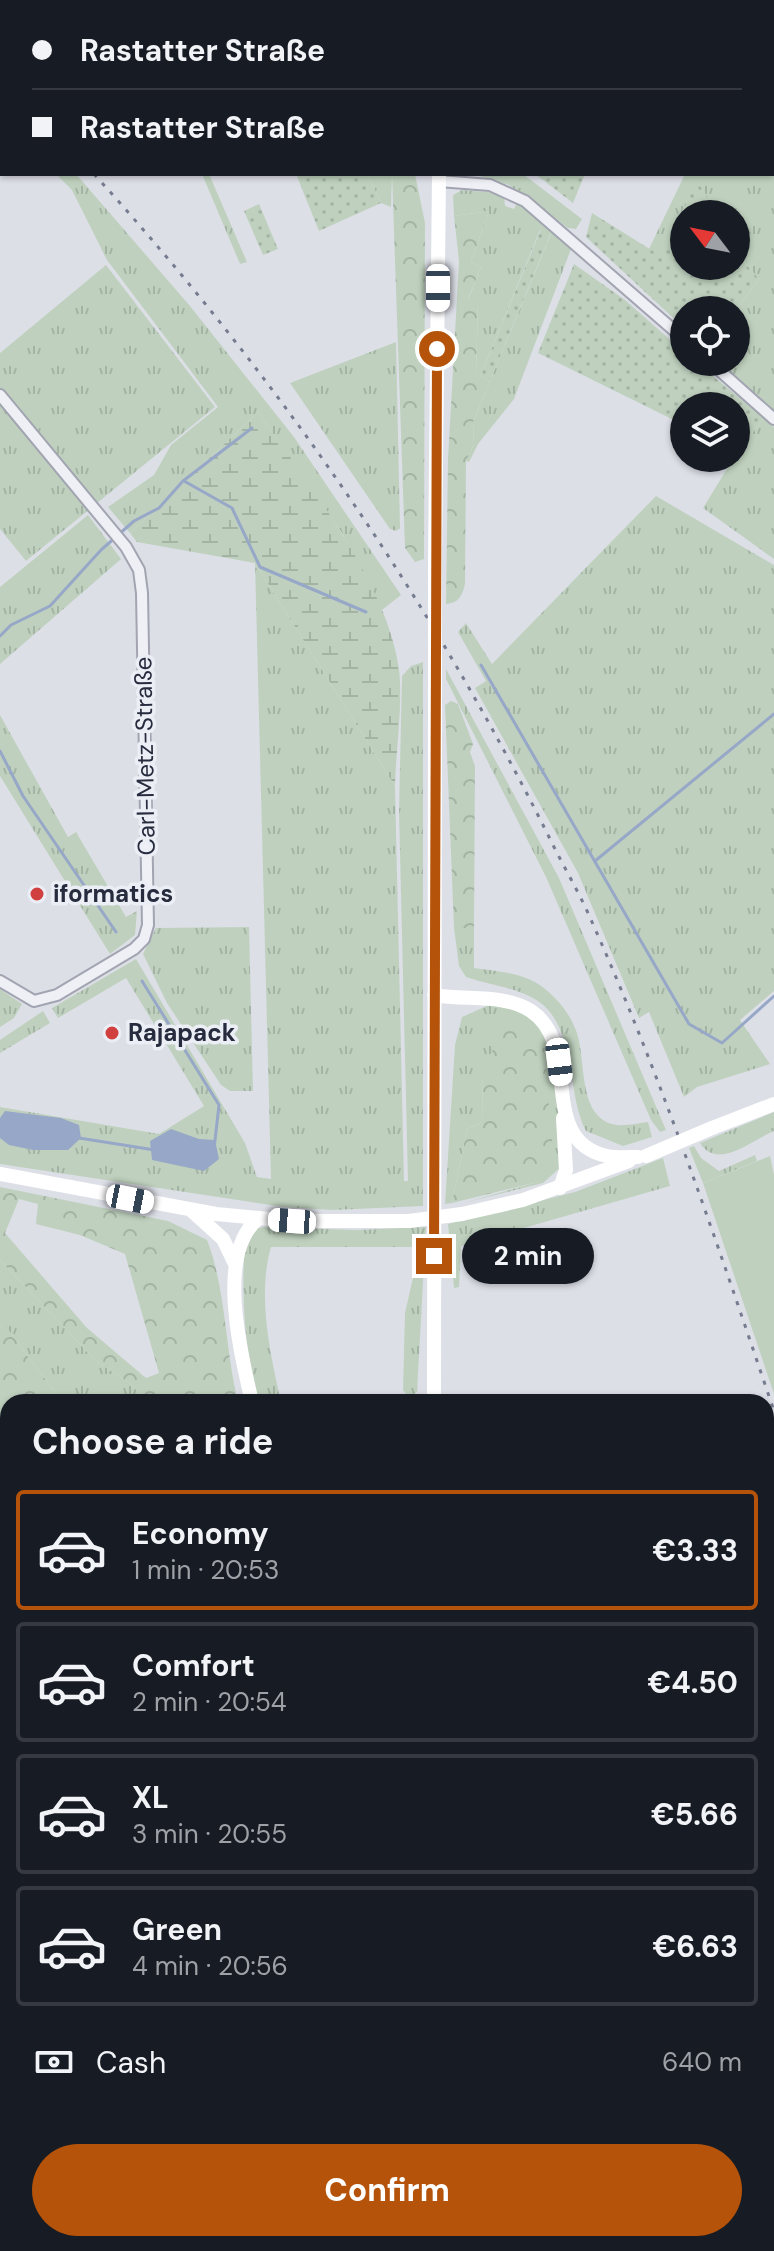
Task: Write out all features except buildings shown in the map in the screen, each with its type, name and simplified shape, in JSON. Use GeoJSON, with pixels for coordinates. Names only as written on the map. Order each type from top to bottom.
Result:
{"type":"FeatureCollection","features":[{"type":"Feature","properties":{"kind":"main road"},"geometry":{"type":"LineString","coordinates":[[434,1394],[435,563],[439,177]]}},
{"type":"Feature","properties":{"kind":"main road"},"geometry":{"type":"LineString","coordinates":[[434,995],[500,999],[531,1011],[551,1035],[559,1062],[564,1107],[566,1170],[560,1188]]}},
{"type":"Feature","properties":{"kind":"main road"},"geometry":{"type":"LineString","coordinates":[[0,1174],[191,1210],[259,1218],[342,1223],[409,1221],[462,1214],[560,1188],[774,1104]]}},
{"type":"Feature","properties":{"kind":"main road"},"geometry":{"type":"LineString","coordinates":[[564,1107],[569,1126],[582,1144],[606,1156],[642,1156]]}},
{"type":"Feature","properties":{"kind":"main road"},"geometry":{"type":"LineString","coordinates":[[191,1210],[223,1239],[235,1264]]}},
{"type":"Feature","properties":{"kind":"main road"},"geometry":{"type":"LineString","coordinates":[[250,1394],[241,1353],[235,1264],[242,1237],[259,1218]]}},
{"type":"Feature","properties":{"kind":"street"},"geometry":{"type":"LineString","coordinates":[[439,177],[490,185],[525,201],[670,327]]}},
{"type":"Feature","properties":{"kind":"street"},"geometry":{"type":"LineString","coordinates":[[726,376],[774,419]]}},
{"type":"Feature","properties":{"kind":"street","name":"Carl-Metz-Straße"},"geometry":{"type":"LineString","coordinates":[[0,395],[136,562],[142,593],[147,932],[134,949],[47,999],[34,1001],[0,981]]}},
{"type":"Feature","properties":{"kind":"green space"},"geometry":{"type":"Polygon","coordinates":[[[58,176],[78,176],[190,306],[294,437],[401,595],[382,610],[342,533],[258,412],[130,533],[108,507],[154,475],[171,445],[218,407],[107,260],[72,190],[58,176]]]}},
{"type":"Feature","properties":{"kind":"green space"},"geometry":{"type":"Polygon","coordinates":[[[203,176],[210,176],[247,262],[240,264],[203,176]]]}},
{"type":"Feature","properties":{"kind":"green space"},"geometry":{"type":"Polygon","coordinates":[[[297,176],[368,176],[381,203],[319,231],[297,176]]]}},
{"type":"Feature","properties":{"kind":"green space"},"geometry":{"type":"Polygon","coordinates":[[[368,176],[392,176],[391,207],[381,203],[368,176]]]}},
{"type":"Feature","properties":{"kind":"green space"},"geometry":{"type":"Polygon","coordinates":[[[392,176],[415,176],[425,223],[424,559],[415,562],[405,548],[392,176]]]}},
{"type":"Feature","properties":{"kind":"green space"},"geometry":{"type":"Polygon","coordinates":[[[480,176],[526,176],[582,219],[576,229],[568,228],[509,185],[480,176]]]}},
{"type":"Feature","properties":{"kind":"green space"},"geometry":{"type":"Polygon","coordinates":[[[538,176],[584,176],[573,203],[538,176]]]}},
{"type":"Feature","properties":{"kind":"green space"},"geometry":{"type":"Polygon","coordinates":[[[684,176],[774,176],[774,412],[735,376],[750,376],[750,296],[746,296],[759,279],[750,269],[750,200],[709,200],[696,181],[687,200],[673,200],[684,176]]]}},
{"type":"Feature","properties":{"kind":"green space"},"geometry":{"type":"Polygon","coordinates":[[[696,180],[710,200],[687,200],[696,180]]]}},
{"type":"Feature","properties":{"kind":"green space"},"geometry":{"type":"Polygon","coordinates":[[[462,190],[499,193],[504,196],[505,206],[514,209],[517,203],[523,206],[571,249],[514,399],[478,444],[469,462],[466,461],[474,444],[473,422],[551,234],[540,230],[480,377],[476,376],[478,304],[468,300],[481,267],[471,262],[489,211],[454,216],[453,195],[462,190]]]}},
{"type":"Feature","properties":{"kind":"green space"},"geometry":{"type":"Polygon","coordinates":[[[259,204],[278,249],[263,255],[244,211],[259,204]]]}},
{"type":"Feature","properties":{"kind":"green space"},"geometry":{"type":"Polygon","coordinates":[[[670,205],[670,237],[661,257],[649,249],[670,205]]]}},
{"type":"Feature","properties":{"kind":"green space"},"geometry":{"type":"Polygon","coordinates":[[[489,211],[471,262],[481,267],[468,299],[478,303],[476,375],[490,381],[473,422],[474,444],[466,461],[465,584],[459,598],[446,604],[448,459],[459,261],[454,216],[489,211]]]}},
{"type":"Feature","properties":{"kind":"green space"},"geometry":{"type":"Polygon","coordinates":[[[592,213],[661,256],[670,236],[670,280],[750,280],[750,269],[759,279],[746,296],[670,296],[670,315],[586,237],[592,213]]]}},
{"type":"Feature","properties":{"kind":"green space"},"geometry":{"type":"Polygon","coordinates":[[[541,229],[551,233],[490,381],[480,377],[541,229]]]}},
{"type":"Feature","properties":{"kind":"green space"},"geometry":{"type":"Polygon","coordinates":[[[574,264],[625,300],[670,340],[670,376],[713,376],[732,392],[670,392],[670,418],[538,353],[574,264]]]}},
{"type":"Feature","properties":{"kind":"green space"},"geometry":{"type":"Polygon","coordinates":[[[106,265],[215,407],[26,561],[0,529],[0,353],[106,265]]]}},
{"type":"Feature","properties":{"kind":"green space"},"geometry":{"type":"Polygon","coordinates":[[[396,342],[400,528],[396,531],[390,529],[290,383],[396,342]]]}},
{"type":"Feature","properties":{"kind":"green space"},"geometry":{"type":"Polygon","coordinates":[[[750,406],[764,418],[750,436],[750,406]]]}},
{"type":"Feature","properties":{"kind":"green space"},"geometry":{"type":"Polygon","coordinates":[[[258,412],[342,534],[379,602],[392,636],[400,683],[395,786],[255,563],[137,542],[130,533],[258,412]]]}},
{"type":"Feature","properties":{"kind":"green space"},"geometry":{"type":"Polygon","coordinates":[[[764,418],[774,427],[774,559],[703,508],[725,472],[750,472],[750,436],[764,418]]]}},
{"type":"Feature","properties":{"kind":"green space"},"geometry":{"type":"Polygon","coordinates":[[[656,496],[774,565],[774,991],[740,1020],[770,1064],[697,1087],[684,1097],[649,1012],[639,1018],[578,873],[475,688],[486,681],[458,632],[466,623],[492,664],[656,496]]]}},
{"type":"Feature","properties":{"kind":"green space"},"geometry":{"type":"Polygon","coordinates":[[[88,515],[121,559],[0,664],[0,587],[88,515]]]}},
{"type":"Feature","properties":{"kind":"green space"},"geometry":{"type":"Polygon","coordinates":[[[255,563],[395,786],[404,1181],[408,1181],[399,812],[402,676],[411,666],[423,662],[423,1206],[333,1210],[284,1207],[0,1164],[0,1107],[159,1134],[204,1106],[126,978],[58,1018],[52,1008],[136,959],[245,1143],[257,1177],[271,1179],[255,563]]]}},
{"type":"Feature","properties":{"kind":"green space"},"geometry":{"type":"Polygon","coordinates":[[[446,669],[559,878],[666,1130],[660,1132],[651,1120],[546,877],[446,679],[446,669]]]}},
{"type":"Feature","properties":{"kind":"green space"},"geometry":{"type":"Polygon","coordinates":[[[451,701],[458,704],[473,744],[470,752],[475,766],[474,928],[454,928],[445,705],[451,701]]]}},
{"type":"Feature","properties":{"kind":"green space"},"geometry":{"type":"Polygon","coordinates":[[[0,715],[68,837],[76,832],[126,917],[137,911],[135,935],[110,954],[0,776],[0,715]]]}},
{"type":"Feature","properties":{"kind":"green space"},"geometry":{"type":"Polygon","coordinates":[[[249,927],[253,1091],[230,1091],[221,1085],[167,1003],[143,954],[156,928],[249,927]]]}},
{"type":"Feature","properties":{"kind":"green space"},"geometry":{"type":"Polygon","coordinates":[[[454,928],[474,928],[474,968],[521,976],[553,996],[575,1028],[585,1085],[595,1111],[604,1120],[617,1125],[648,1122],[652,1137],[623,1146],[586,1131],[575,1096],[564,1039],[556,1022],[546,1008],[531,997],[466,977],[459,966],[454,928]]]}},
{"type":"Feature","properties":{"kind":"green space"},"geometry":{"type":"Polygon","coordinates":[[[0,989],[22,1004],[14,1018],[0,1027],[0,989]]]}},
{"type":"Feature","properties":{"kind":"green space"},"geometry":{"type":"Polygon","coordinates":[[[489,1005],[509,1008],[529,1016],[546,1039],[557,1094],[561,1167],[543,1183],[463,1203],[541,1181],[483,1073],[482,1122],[467,1129],[452,1203],[445,1204],[455,1045],[462,1017],[489,1005]]]}},
{"type":"Feature","properties":{"kind":"green space"},"geometry":{"type":"Polygon","coordinates":[[[43,1011],[50,1023],[0,1053],[0,1040],[43,1011]]]}},
{"type":"Feature","properties":{"kind":"green space"},"geometry":{"type":"Polygon","coordinates":[[[506,1018],[528,1029],[545,1055],[554,1164],[542,1181],[452,1203],[467,1129],[482,1122],[483,1073],[506,1018]]]}},
{"type":"Feature","properties":{"kind":"green space"},"geometry":{"type":"Polygon","coordinates":[[[774,1112],[774,1131],[735,1151],[716,1154],[707,1151],[700,1143],[774,1112]]]}},
{"type":"Feature","properties":{"kind":"green space"},"geometry":{"type":"Polygon","coordinates":[[[694,1146],[701,1158],[719,1171],[755,1155],[757,1161],[703,1183],[689,1148],[694,1146]]]}},
{"type":"Feature","properties":{"kind":"green space"},"geometry":{"type":"Polygon","coordinates":[[[770,1156],[774,1175],[774,1394],[703,1183],[770,1156]]]}},
{"type":"Feature","properties":{"kind":"green space"},"geometry":{"type":"Polygon","coordinates":[[[663,1158],[670,1186],[461,1246],[459,1287],[454,1288],[448,1224],[575,1192],[663,1158]]]}},
{"type":"Feature","properties":{"kind":"green space"},"geometry":{"type":"Polygon","coordinates":[[[0,1187],[168,1221],[207,1240],[218,1278],[236,1394],[141,1394],[96,1361],[0,1260],[0,1187]],[[19,1199],[5,1233],[87,1328],[146,1378],[159,1373],[125,1254],[80,1235],[36,1224],[38,1204],[19,1199]]]}},
{"type":"Feature","properties":{"kind":"green space"},"geometry":{"type":"Polygon","coordinates":[[[426,1227],[417,1392],[406,1394],[403,1390],[405,1313],[415,1269],[415,1247],[271,1247],[265,1305],[279,1394],[256,1394],[244,1300],[245,1238],[253,1229],[426,1227]]]}},
{"type":"Feature","properties":{"kind":"green space"},"geometry":{"type":"Polygon","coordinates":[[[0,1260],[96,1361],[141,1394],[56,1394],[9,1331],[0,1326],[0,1260]]]}},
{"type":"Feature","properties":{"kind":"green space"},"geometry":{"type":"Polygon","coordinates":[[[0,1326],[9,1331],[56,1394],[0,1394],[0,1326]]]}},
{"type":"Feature","properties":{"kind":"water"},"geometry":{"type":"Polygon","coordinates":[[[5,1111],[61,1118],[79,1125],[81,1138],[68,1150],[33,1150],[9,1145],[0,1138],[0,1118],[5,1111]]]}},
{"type":"Feature","properties":{"kind":"water"},"geometry":{"type":"Polygon","coordinates":[[[171,1129],[199,1139],[215,1140],[219,1159],[204,1171],[152,1160],[150,1141],[171,1129]]]}},
{"type":"Feature","properties":{"kind":"waterway"},"geometry":{"type":"LineString","coordinates":[[0,636],[11,625],[50,606],[101,550],[134,521],[159,508],[183,481],[252,428]]}},
{"type":"Feature","properties":{"kind":"waterway"},"geometry":{"type":"LineString","coordinates":[[184,481],[232,508],[260,567],[366,612]]}},
{"type":"Feature","properties":{"kind":"waterway"},"geometry":{"type":"LineString","coordinates":[[481,665],[689,1024],[722,1043],[774,996]]}},
{"type":"Feature","properties":{"kind":"waterway"},"geometry":{"type":"LineString","coordinates":[[595,861],[774,714]]}},
{"type":"Feature","properties":{"kind":"waterway"},"geometry":{"type":"LineString","coordinates":[[0,751],[23,796],[116,932]]}},
{"type":"Feature","properties":{"kind":"waterway"},"geometry":{"type":"LineString","coordinates":[[142,981],[219,1105],[214,1149]]}},
{"type":"Feature","properties":{"kind":"waterway"},"geometry":{"type":"LineString","coordinates":[[79,1138],[155,1150]]}},
{"type":"Feature","properties":{"kind":"railway"},"geometry":{"type":"LineString","coordinates":[[96,176],[226,330],[347,494],[403,579],[506,754],[583,903],[643,1042],[689,1164],[768,1394]]}},
{"type":"Feature","properties":{"kind":"place","name":"iformatics"},"geometry":{"type":"Point","coordinates":[37,894]}},
{"type":"Feature","properties":{"kind":"place","name":"Rajapack"},"geometry":{"type":"Point","coordinates":[112,1033]}},
{"type":"Feature","properties":{"kind":"route"},"geometry":{"type":"LineString","coordinates":[[434,1256],[437,349]]}}]}
